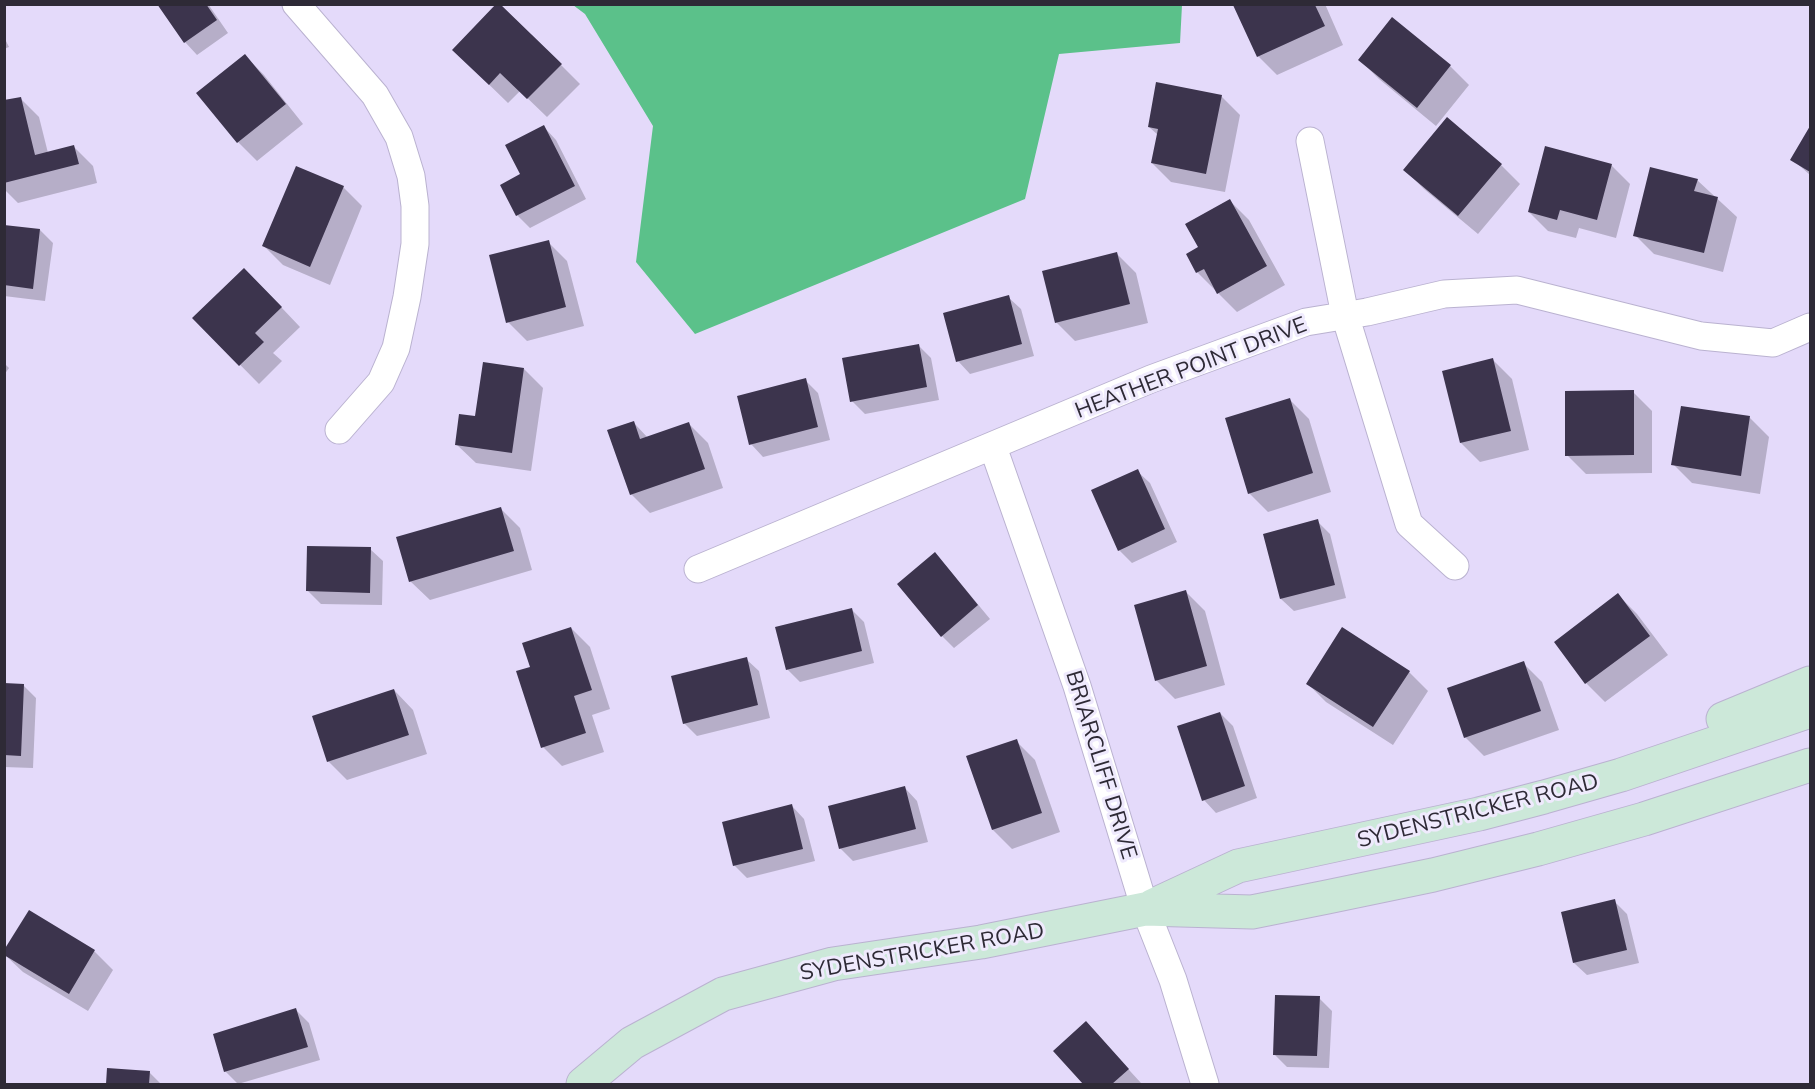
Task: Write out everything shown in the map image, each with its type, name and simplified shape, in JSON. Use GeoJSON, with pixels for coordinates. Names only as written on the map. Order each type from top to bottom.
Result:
{"type":"FeatureCollection","features":[{"type":"Feature","properties":{"kind":"main road"},"geometry":{"type":"LineString","coordinates":[[1621,775],[1725,718],[1810,683]]}},
{"type":"Feature","properties":{"kind":"main road","name":"SYDENSTRICKER ROAD"},"geometry":{"type":"LineString","coordinates":[[1145,909],[1238,866],[1479,814],[1621,775],[1810,711]]}},
{"type":"Feature","properties":{"kind":"main road","name":"SYDENSTRICKER ROAD"},"geometry":{"type":"LineString","coordinates":[[583,1084],[632,1043],[723,994],[833,964],[981,942],[1145,909],[1252,912],[1433,875],[1538,849],[1644,819],[1810,765]]}},
{"type":"Feature","properties":{"kind":"street"},"geometry":{"type":"LineString","coordinates":[[296,4],[375,95],[399,137],[411,176],[415,206],[415,244],[396,348],[381,382],[339,430]]}},
{"type":"Feature","properties":{"kind":"street"},"geometry":{"type":"LineString","coordinates":[[1310,141],[1345,315],[1409,524],[1455,566]]}},
{"type":"Feature","properties":{"kind":"street","name":"HEATHER POINT DRIVE"},"geometry":{"type":"LineString","coordinates":[[698,569],[1151,379],[1306,321],[1367,312],[1444,294],[1517,290],[1701,336],[1773,343],[1810,327]]}},
{"type":"Feature","properties":{"kind":"street","name":"BRIARCLIFF DRIVE"},"geometry":{"type":"LineString","coordinates":[[993,447],[1077,686],[1145,909],[1173,980],[1204,1084]]}},
{"type":"Feature","properties":{"kind":"green space"},"geometry":{"type":"Polygon","coordinates":[[[573,5],[1182,5],[1180,43],[1059,54],[1025,199],[695,334],[636,262],[653,126],[585,14],[573,5]]]}},
{"type":"Feature","properties":{"kind":"building"},"geometry":{"type":"Polygon","coordinates":[[[157,4],[206,4],[217,20],[184,43],[157,4]]]}},
{"type":"Feature","properties":{"kind":"building"},"geometry":{"type":"Polygon","coordinates":[[[496,4],[500,4],[562,64],[527,99],[500,73],[489,85],[452,50],[496,4]]]}},
{"type":"Feature","properties":{"kind":"building"},"geometry":{"type":"Polygon","coordinates":[[[1233,5],[1315,5],[1325,26],[1257,57],[1233,5]]]}},
{"type":"Feature","properties":{"kind":"building"},"geometry":{"type":"Polygon","coordinates":[[[1392,17],[1451,65],[1417,108],[1358,60],[1392,17]]]}},
{"type":"Feature","properties":{"kind":"building"},"geometry":{"type":"Polygon","coordinates":[[[245,54],[286,104],[237,143],[196,93],[245,54]]]}},
{"type":"Feature","properties":{"kind":"building"},"geometry":{"type":"Polygon","coordinates":[[[1156,82],[1222,95],[1206,174],[1151,163],[1158,129],[1148,127],[1156,82]]]}},
{"type":"Feature","properties":{"kind":"building"},"geometry":{"type":"Polygon","coordinates":[[[21,97],[35,155],[74,145],[79,164],[4,183],[4,100],[21,97]]]}},
{"type":"Feature","properties":{"kind":"building"},"geometry":{"type":"Polygon","coordinates":[[[1447,117],[1502,164],[1458,216],[1403,170],[1447,117]]]}},
{"type":"Feature","properties":{"kind":"building"},"geometry":{"type":"Polygon","coordinates":[[[544,125],[575,186],[516,216],[500,185],[520,174],[505,145],[544,125]]]}},
{"type":"Feature","properties":{"kind":"building"},"geometry":{"type":"Polygon","coordinates":[[[1810,126],[1810,172],[1790,160],[1810,126]]]}},
{"type":"Feature","properties":{"kind":"building"},"geometry":{"type":"Polygon","coordinates":[[[1545,146],[1612,164],[1597,220],[1560,210],[1557,220],[1528,212],[1545,146]]]}},
{"type":"Feature","properties":{"kind":"building"},"geometry":{"type":"Polygon","coordinates":[[[296,166],[344,186],[310,267],[262,246],[296,166]]]}},
{"type":"Feature","properties":{"kind":"building"},"geometry":{"type":"Polygon","coordinates":[[[1650,167],[1698,179],[1694,191],[1718,197],[1704,253],[1633,236],[1650,167]]]}},
{"type":"Feature","properties":{"kind":"building"},"geometry":{"type":"Polygon","coordinates":[[[1230,199],[1267,266],[1217,294],[1204,269],[1196,273],[1186,254],[1198,247],[1185,224],[1230,199]]]}},
{"type":"Feature","properties":{"kind":"building"},"geometry":{"type":"Polygon","coordinates":[[[4,225],[40,229],[33,289],[4,285],[4,225]]]}},
{"type":"Feature","properties":{"kind":"building"},"geometry":{"type":"Polygon","coordinates":[[[549,240],[566,307],[506,323],[489,255],[549,240]]]}},
{"type":"Feature","properties":{"kind":"building"},"geometry":{"type":"Polygon","coordinates":[[[1117,252],[1130,304],[1055,323],[1042,271],[1117,252]]]}},
{"type":"Feature","properties":{"kind":"building"},"geometry":{"type":"Polygon","coordinates":[[[244,268],[282,307],[255,333],[264,342],[239,366],[192,318],[244,268]]]}},
{"type":"Feature","properties":{"kind":"building"},"geometry":{"type":"Polygon","coordinates":[[[1009,295],[1022,344],[956,362],[943,313],[1009,295]]]}},
{"type":"Feature","properties":{"kind":"building"},"geometry":{"type":"Polygon","coordinates":[[[919,344],[927,387],[850,402],[842,358],[919,344]]]}},
{"type":"Feature","properties":{"kind":"building"},"geometry":{"type":"Polygon","coordinates":[[[1493,358],[1511,431],[1460,443],[1442,371],[1493,358]]]}},
{"type":"Feature","properties":{"kind":"building"},"geometry":{"type":"Polygon","coordinates":[[[483,362],[524,368],[512,453],[455,445],[459,414],[475,416],[483,362]]]}},
{"type":"Feature","properties":{"kind":"building"},"geometry":{"type":"Polygon","coordinates":[[[806,378],[818,427],[749,445],[737,396],[806,378]]]}},
{"type":"Feature","properties":{"kind":"building"},"geometry":{"type":"Polygon","coordinates":[[[1634,390],[1634,455],[1565,456],[1565,391],[1634,390]]]}},
{"type":"Feature","properties":{"kind":"building"},"geometry":{"type":"Polygon","coordinates":[[[1290,398],[1313,473],[1248,494],[1225,418],[1290,398]]]}},
{"type":"Feature","properties":{"kind":"building"},"geometry":{"type":"Polygon","coordinates":[[[1681,406],[1750,416],[1741,476],[1671,465],[1681,406]]]}},
{"type":"Feature","properties":{"kind":"building"},"geometry":{"type":"Polygon","coordinates":[[[634,421],[640,439],[689,422],[705,469],[630,495],[607,430],[634,421]]]}},
{"type":"Feature","properties":{"kind":"building"},"geometry":{"type":"Polygon","coordinates":[[[1138,469],[1165,529],[1118,551],[1091,490],[1138,469]]]}},
{"type":"Feature","properties":{"kind":"building"},"geometry":{"type":"Polygon","coordinates":[[[501,507],[514,551],[409,582],[396,537],[501,507]]]}},
{"type":"Feature","properties":{"kind":"building"},"geometry":{"type":"Polygon","coordinates":[[[1318,519],[1335,585],[1280,599],[1263,534],[1318,519]]]}},
{"type":"Feature","properties":{"kind":"building"},"geometry":{"type":"Polygon","coordinates":[[[307,546],[371,547],[370,593],[306,591],[307,546]]]}},
{"type":"Feature","properties":{"kind":"building"},"geometry":{"type":"Polygon","coordinates":[[[935,552],[978,605],[941,637],[897,584],[935,552]]]}},
{"type":"Feature","properties":{"kind":"building"},"geometry":{"type":"Polygon","coordinates":[[[1186,590],[1207,666],[1155,681],[1134,605],[1186,590]]]}},
{"type":"Feature","properties":{"kind":"building"},"geometry":{"type":"Polygon","coordinates":[[[1618,593],[1650,636],[1585,684],[1554,642],[1618,593]]]}},
{"type":"Feature","properties":{"kind":"building"},"geometry":{"type":"Polygon","coordinates":[[[852,608],[862,651],[786,670],[775,627],[852,608]]]}},
{"type":"Feature","properties":{"kind":"building"},"geometry":{"type":"Polygon","coordinates":[[[571,627],[592,690],[574,696],[586,733],[541,748],[516,671],[530,667],[522,643],[571,627]]]}},
{"type":"Feature","properties":{"kind":"building"},"geometry":{"type":"Polygon","coordinates":[[[1342,627],[1410,671],[1373,727],[1306,684],[1342,627]]]}},
{"type":"Feature","properties":{"kind":"building"},"geometry":{"type":"Polygon","coordinates":[[[747,657],[758,705],[683,724],[671,676],[747,657]]]}},
{"type":"Feature","properties":{"kind":"building"},"geometry":{"type":"Polygon","coordinates":[[[1524,661],[1541,711],[1464,738],[1447,688],[1524,661]]]}},
{"type":"Feature","properties":{"kind":"building"},"geometry":{"type":"Polygon","coordinates":[[[4,683],[24,684],[21,756],[4,755],[4,683]]]}},
{"type":"Feature","properties":{"kind":"building"},"geometry":{"type":"Polygon","coordinates":[[[394,689],[409,735],[327,762],[312,716],[394,689]]]}},
{"type":"Feature","properties":{"kind":"building"},"geometry":{"type":"Polygon","coordinates":[[[1220,712],[1245,786],[1202,801],[1177,726],[1220,712]]]}},
{"type":"Feature","properties":{"kind":"building"},"geometry":{"type":"Polygon","coordinates":[[[1017,739],[1042,813],[992,830],[966,756],[1017,739]]]}},
{"type":"Feature","properties":{"kind":"building"},"geometry":{"type":"Polygon","coordinates":[[[905,786],[916,829],[839,849],[828,806],[905,786]]]}},
{"type":"Feature","properties":{"kind":"building"},"geometry":{"type":"Polygon","coordinates":[[[792,804],[803,849],[733,866],[722,822],[792,804]]]}},
{"type":"Feature","properties":{"kind":"building"},"geometry":{"type":"Polygon","coordinates":[[[1615,899],[1627,950],[1573,963],[1561,912],[1615,899]]]}},
{"type":"Feature","properties":{"kind":"building"},"geometry":{"type":"Polygon","coordinates":[[[29,910],[95,950],[69,994],[4,955],[4,950],[29,910]]]}},
{"type":"Feature","properties":{"kind":"building"},"geometry":{"type":"Polygon","coordinates":[[[1275,995],[1320,996],[1317,1056],[1273,1055],[1275,995]]]}},
{"type":"Feature","properties":{"kind":"building"},"geometry":{"type":"Polygon","coordinates":[[[296,1008],[308,1047],[224,1072],[213,1034],[296,1008]]]}},
{"type":"Feature","properties":{"kind":"building"},"geometry":{"type":"Polygon","coordinates":[[[1086,1021],[1129,1069],[1112,1084],[1083,1084],[1053,1051],[1086,1021]]]}},
{"type":"Feature","properties":{"kind":"building"},"geometry":{"type":"Polygon","coordinates":[[[107,1068],[150,1071],[149,1084],[106,1084],[107,1068]]]}}]}
